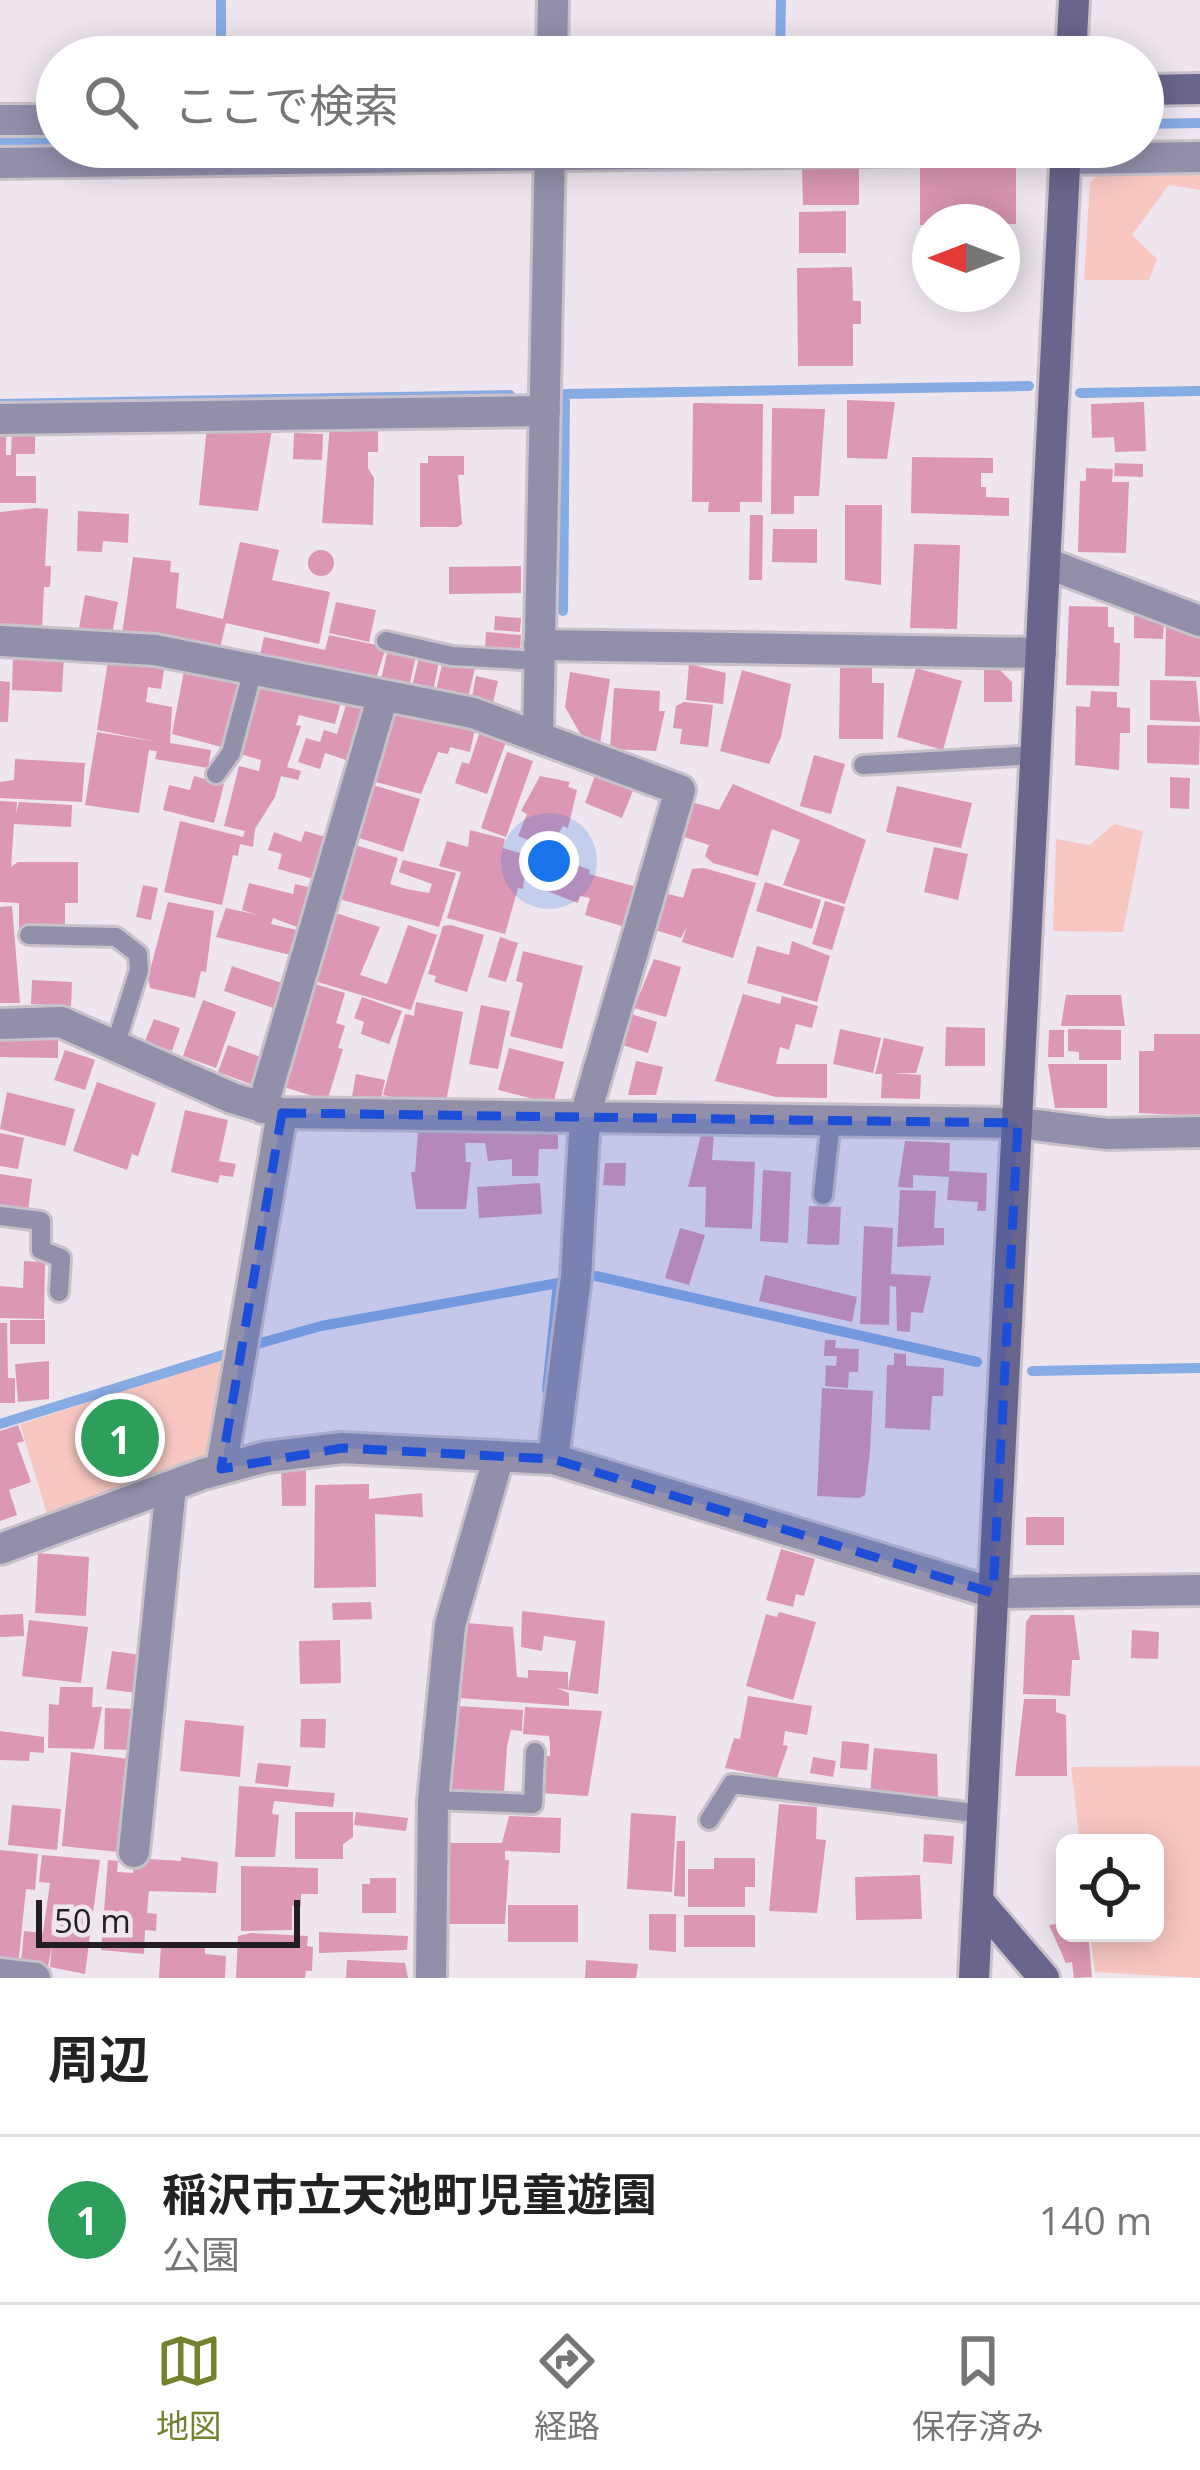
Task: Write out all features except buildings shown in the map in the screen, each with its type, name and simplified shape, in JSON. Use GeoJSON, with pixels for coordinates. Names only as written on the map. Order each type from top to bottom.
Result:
{"type":"FeatureCollection","features":[{"type":"Feature","properties":{"kind":"street"},"geometry":{"type":"LineString","coordinates":[[552,36],[553,0]]}},
{"type":"Feature","properties":{"kind":"street"},"geometry":{"type":"LineString","coordinates":[[1072,36],[1074,0]]}},
{"type":"Feature","properties":{"kind":"street"},"geometry":{"type":"LineString","coordinates":[[1164,89],[1200,89]]}},
{"type":"Feature","properties":{"kind":"street"},"geometry":{"type":"LineString","coordinates":[[0,120],[36,119]]}},
{"type":"Feature","properties":{"kind":"street"},"geometry":{"type":"LineString","coordinates":[[1164,155],[1200,157]]}},
{"type":"Feature","properties":{"kind":"street"},"geometry":{"type":"LineString","coordinates":[[0,163],[36,162]]}},
{"type":"Feature","properties":{"kind":"street"},"geometry":{"type":"LineString","coordinates":[[538,736],[550,168]]}},
{"type":"Feature","properties":{"kind":"street"},"geometry":{"type":"LineString","coordinates":[[974,1978],[1065,168]]}},
{"type":"Feature","properties":{"kind":"street"},"geometry":{"type":"LineString","coordinates":[[0,419],[544,410]]}},
{"type":"Feature","properties":{"kind":"street"},"geometry":{"type":"LineString","coordinates":[[1046,563],[1200,621]]}},
{"type":"Feature","properties":{"kind":"street"},"geometry":{"type":"LineString","coordinates":[[0,641],[155,650],[473,713],[680,790],[585,1116],[576,1277],[554,1459]]}},
{"type":"Feature","properties":{"kind":"street"},"geometry":{"type":"LineString","coordinates":[[539,653],[1041,653]]}},
{"type":"Feature","properties":{"kind":"street"},"geometry":{"type":"LineString","coordinates":[[221,1469],[272,1110],[383,696]]}},
{"type":"Feature","properties":{"kind":"street"},"geometry":{"type":"LineString","coordinates":[[0,1024],[61,1022],[272,1110],[1018,1123],[1107,1134],[1200,1132]]}},
{"type":"Feature","properties":{"kind":"street"},"geometry":{"type":"LineString","coordinates":[[0,1550],[221,1469],[342,1448],[554,1459],[993,1593],[1200,1590]]}},
{"type":"Feature","properties":{"kind":"street"},"geometry":{"type":"LineString","coordinates":[[431,1978],[433,1800],[450,1625],[499,1456]]}},
{"type":"Feature","properties":{"kind":"street"},"geometry":{"type":"LineString","coordinates":[[134,1852],[171,1486]]}},
{"type":"Feature","properties":{"kind":"street"},"geometry":{"type":"LineString","coordinates":[[979,1902],[1044,1978]]}},
{"type":"Feature","properties":{"kind":"street"},"geometry":{"type":"LineString","coordinates":[[0,1974],[35,1978]]}},
{"type":"Feature","properties":{"kind":"lane"},"geometry":{"type":"LineString","coordinates":[[386,641],[452,656],[539,653]]}},
{"type":"Feature","properties":{"kind":"lane"},"geometry":{"type":"LineString","coordinates":[[217,774],[231,754],[253,670]]}},
{"type":"Feature","properties":{"kind":"lane"},"geometry":{"type":"LineString","coordinates":[[863,765],[1036,755]]}},
{"type":"Feature","properties":{"kind":"lane"},"geometry":{"type":"LineString","coordinates":[[29,935],[116,937],[138,954],[139,970],[115,1046]]}},
{"type":"Feature","properties":{"kind":"lane"},"geometry":{"type":"LineString","coordinates":[[823,1195],[831,1120]]}},
{"type":"Feature","properties":{"kind":"lane"},"geometry":{"type":"LineString","coordinates":[[0,1216],[41,1221],[40,1250],[61,1258],[59,1292]]}},
{"type":"Feature","properties":{"kind":"lane"},"geometry":{"type":"LineString","coordinates":[[433,1800],[533,1804],[535,1752]]}},
{"type":"Feature","properties":{"kind":"lane"},"geometry":{"type":"LineString","coordinates":[[709,1820],[732,1784],[983,1814]]}},
{"type":"Feature","properties":{"kind":"highlighted area"},"geometry":{"type":"Polygon","coordinates":[[[282,1113],[1018,1123],[993,1593],[553,1459],[342,1448],[221,1469],[282,1113]]]}},
{"type":"Feature","properties":{"kind":"shaded area"},"geometry":{"type":"Polygon","coordinates":[[[1200,167],[1200,190],[1169,185],[1132,235],[1157,259],[1149,280],[1084,280],[1090,182],[1106,168],[1200,167]]]}},
{"type":"Feature","properties":{"kind":"shaded area"},"geometry":{"type":"Polygon","coordinates":[[[1114,824],[1143,831],[1123,932],[1053,931],[1056,839],[1090,845],[1114,824]]]}},
{"type":"Feature","properties":{"kind":"shaded area"},"geometry":{"type":"Polygon","coordinates":[[[228,1358],[214,1453],[47,1514],[20,1424],[228,1358]]]}},
{"type":"Feature","properties":{"kind":"shaded area"},"geometry":{"type":"Polygon","coordinates":[[[1200,1766],[1200,1978],[1095,1972],[1091,1942],[1164,1942],[1164,1834],[1079,1834],[1071,1767],[1200,1766]]]}},
{"type":"Feature","properties":{"kind":"waterway"},"geometry":{"type":"LineString","coordinates":[[221,0],[221,36]]}},
{"type":"Feature","properties":{"kind":"waterway"},"geometry":{"type":"LineString","coordinates":[[780,36],[781,0]]}},
{"type":"Feature","properties":{"kind":"waterway"},"geometry":{"type":"LineString","coordinates":[[1164,124],[1200,123]]}},
{"type":"Feature","properties":{"kind":"waterway"},"geometry":{"type":"LineString","coordinates":[[0,140],[36,140]]}},
{"type":"Feature","properties":{"kind":"waterway"},"geometry":{"type":"LineString","coordinates":[[563,611],[565,394],[1029,386]]}},
{"type":"Feature","properties":{"kind":"waterway"},"geometry":{"type":"LineString","coordinates":[[1080,393],[1200,391]]}},
{"type":"Feature","properties":{"kind":"waterway"},"geometry":{"type":"LineString","coordinates":[[0,404],[510,395]]}},
{"type":"Feature","properties":{"kind":"waterway"},"geometry":{"type":"LineString","coordinates":[[596,1276],[977,1362]]}},
{"type":"Feature","properties":{"kind":"waterway"},"geometry":{"type":"LineString","coordinates":[[257,1344],[321,1326],[558,1283],[547,1390]]}},
{"type":"Feature","properties":{"kind":"waterway"},"geometry":{"type":"LineString","coordinates":[[0,1424],[226,1354]]}},
{"type":"Feature","properties":{"kind":"waterway"},"geometry":{"type":"LineString","coordinates":[[1032,1371],[1200,1368]]}},
{"type":"Feature","properties":{"kind":"place","name":"稲沢市立天池町児童遊園"},"geometry":{"type":"Point","coordinates":[120,1438]}}]}
